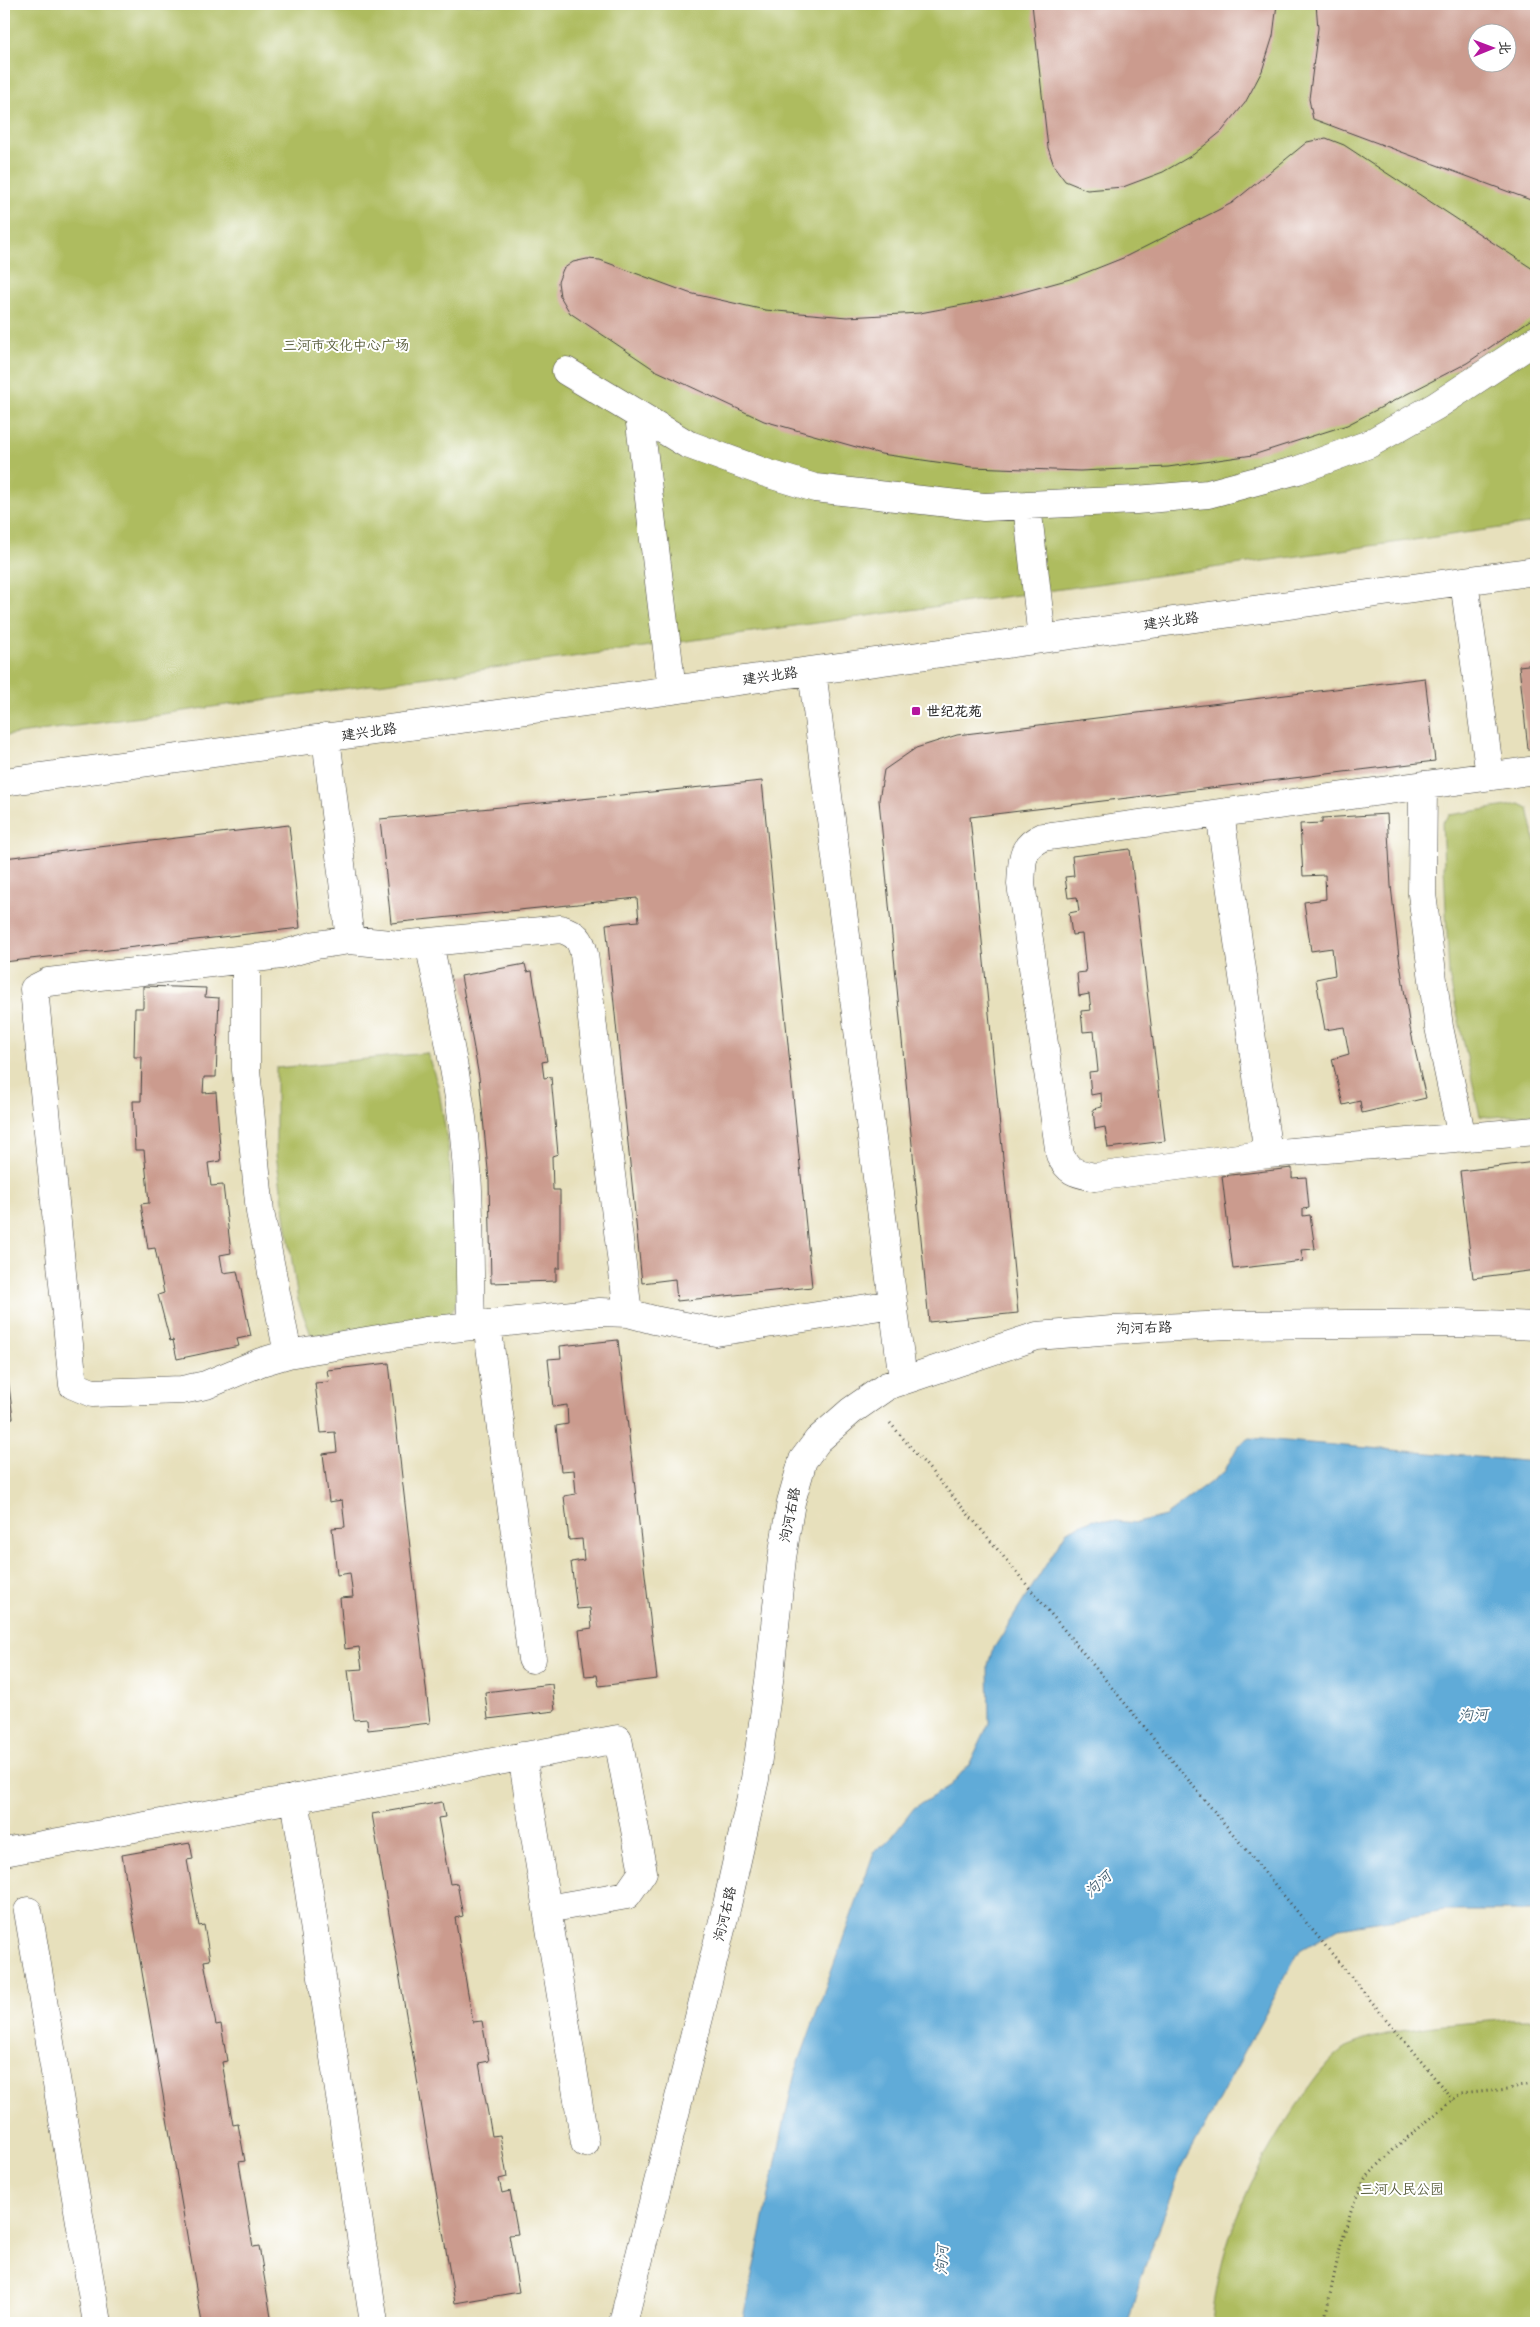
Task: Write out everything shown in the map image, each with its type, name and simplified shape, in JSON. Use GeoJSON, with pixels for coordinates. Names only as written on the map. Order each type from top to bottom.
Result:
{"type":"FeatureCollection","features":[{"type":"Feature","properties":{"kind":"street"},"geometry":{"type":"LineString","coordinates":[[566,371],[687,444],[766,474],[815,488],[984,507],[1136,500],[1208,494],[1298,470],[1369,444],[1436,406],[1536,340]]}},
{"type":"Feature","properties":{"kind":"street"},"geometry":{"type":"LineString","coordinates":[[639,415],[672,690]]}},
{"type":"Feature","properties":{"kind":"street"},"geometry":{"type":"LineString","coordinates":[[1027,505],[1042,639]]}},
{"type":"Feature","properties":{"kind":"street","name":"建兴北路"},"geometry":{"type":"LineString","coordinates":[[4,782],[1536,571]]}},
{"type":"Feature","properties":{"kind":"street"},"geometry":{"type":"LineString","coordinates":[[1464,581],[1490,776]]}},
{"type":"Feature","properties":{"kind":"street"},"geometry":{"type":"LineString","coordinates":[[812,670],[903,1380]]}},
{"type":"Feature","properties":{"kind":"street"},"geometry":{"type":"LineString","coordinates":[[326,738],[350,940]]}},
{"type":"Feature","properties":{"kind":"street"},"geometry":{"type":"LineString","coordinates":[[1536,770],[1043,837],[1031,842],[1024,851],[1021,884],[1060,1155],[1065,1165],[1073,1172],[1095,1177],[1268,1154],[1536,1131]]}},
{"type":"Feature","properties":{"kind":"street"},"geometry":{"type":"LineString","coordinates":[[1423,785],[1422,894],[1439,1027],[1462,1138]]}},
{"type":"Feature","properties":{"kind":"street"},"geometry":{"type":"LineString","coordinates":[[1220,812],[1268,1154]]}},
{"type":"Feature","properties":{"kind":"street"},"geometry":{"type":"LineString","coordinates":[[628,1313],[581,942],[574,933],[562,929],[400,945],[350,940],[316,945],[281,955],[48,982],[34,989],[73,1385],[92,1393],[182,1390],[206,1385],[261,1362],[288,1354],[479,1325],[600,1312],[628,1313],[716,1332],[893,1304]]}},
{"type":"Feature","properties":{"kind":"street"},"geometry":{"type":"LineString","coordinates":[[429,943],[449,1036],[462,1119],[479,1325],[532,1659]]}},
{"type":"Feature","properties":{"kind":"street"},"geometry":{"type":"LineString","coordinates":[[246,959],[246,1070],[260,1212],[288,1354]]}},
{"type":"Feature","properties":{"kind":"street","name":"泃河右路"},"geometry":{"type":"LineString","coordinates":[[623,2323],[727,1905],[755,1779],[770,1674],[782,1558],[791,1502],[803,1460],[818,1440],[869,1398],[887,1386],[993,1349],[1037,1336],[1230,1325],[1459,1324],[1536,1326]]}},
{"type":"Feature","properties":{"kind":"street"},"geometry":{"type":"LineString","coordinates":[[4,1852],[618,1739],[642,1872],[627,1894],[547,1909]]}},
{"type":"Feature","properties":{"kind":"street"},"geometry":{"type":"LineString","coordinates":[[522,1756],[585,2143]]}},
{"type":"Feature","properties":{"kind":"street"},"geometry":{"type":"LineString","coordinates":[[295,1798],[374,2323]]}},
{"type":"Feature","properties":{"kind":"street"},"geometry":{"type":"LineString","coordinates":[[28,1911],[97,2323]]}},
{"type":"Feature","properties":{"kind":"path"},"geometry":{"type":"LineString","coordinates":[[869,1398],[979,1527],[1453,2100]]}},
{"type":"Feature","properties":{"kind":"path"},"geometry":{"type":"LineString","coordinates":[[1324,2323],[1340,2248],[1352,2207],[1365,2179],[1396,2147],[1461,2093],[1536,2085]]}},
{"type":"Feature","properties":{"kind":"green space","name":"三河市文化中心广场"},"geometry":{"type":"Polygon","coordinates":[[[4,4],[1536,4],[1536,523],[4,736],[4,4]]]}},
{"type":"Feature","properties":{"kind":"green space"},"geometry":{"type":"Polygon","coordinates":[[[1520,804],[1528,808],[1536,845],[1536,1114],[1480,1116],[1449,976],[1442,823],[1449,815],[1520,804]]]}},
{"type":"Feature","properties":{"kind":"green space"},"geometry":{"type":"Polygon","coordinates":[[[427,1053],[438,1085],[448,1145],[459,1284],[455,1307],[447,1316],[323,1336],[311,1335],[298,1301],[276,1155],[276,1068],[427,1053]]]}},
{"type":"Feature","properties":{"kind":"green space","name":"三河人民公园"},"geometry":{"type":"Polygon","coordinates":[[[1511,2019],[1536,2019],[1536,2323],[1212,2323],[1222,2263],[1241,2206],[1253,2179],[1283,2126],[1315,2079],[1334,2057],[1353,2044],[1400,2031],[1511,2019]]]}},
{"type":"Feature","properties":{"kind":"water","name":"泃河"},"geometry":{"type":"Polygon","coordinates":[[[1250,1438],[1536,1462],[1536,1911],[1445,1911],[1339,1928],[1300,1950],[1181,2170],[1141,2277],[1128,2323],[742,2323],[794,2076],[874,1852],[888,1842],[914,1808],[951,1785],[970,1763],[989,1723],[988,1665],[992,1651],[1067,1531],[1093,1519],[1137,1523],[1165,1516],[1224,1472],[1238,1446],[1250,1438]]]}},
{"type":"Feature","properties":{"kind":"building"},"geometry":{"type":"Polygon","coordinates":[[[1032,4],[1277,4],[1273,36],[1262,71],[1245,103],[1222,131],[1194,154],[1163,172],[1123,187],[1087,190],[1065,181],[1054,166],[1048,148],[1032,4]]]}},
{"type":"Feature","properties":{"kind":"building"},"geometry":{"type":"Polygon","coordinates":[[[1316,4],[1536,4],[1536,202],[1313,119],[1309,99],[1318,28],[1316,4]]]}},
{"type":"Feature","properties":{"kind":"building"},"geometry":{"type":"Polygon","coordinates":[[[1326,138],[1344,145],[1536,271],[1536,316],[1467,363],[1347,425],[1253,455],[1168,467],[1080,471],[971,467],[881,454],[764,421],[655,370],[570,313],[560,296],[558,282],[563,269],[573,262],[587,259],[600,260],[689,293],[765,310],[847,317],[920,313],[1005,297],[1070,279],[1123,258],[1232,203],[1307,142],[1326,138]]]}},
{"type":"Feature","properties":{"kind":"building"},"geometry":{"type":"Polygon","coordinates":[[[1536,664],[1536,748],[1528,749],[1519,666],[1536,664]]]}},
{"type":"Feature","properties":{"kind":"building"},"geometry":{"type":"Polygon","coordinates":[[[1425,678],[1435,761],[970,817],[1018,1313],[929,1322],[879,800],[884,770],[916,748],[957,735],[1425,678]]]}},
{"type":"Feature","properties":{"kind":"building"},"geometry":{"type":"Polygon","coordinates":[[[762,781],[812,1287],[677,1301],[675,1279],[642,1283],[606,924],[639,921],[637,898],[391,923],[380,819],[762,781]]]}},
{"type":"Feature","properties":{"kind":"building"},"geometry":{"type":"Polygon","coordinates":[[[1387,814],[1391,886],[1399,957],[1410,1028],[1426,1098],[1362,1113],[1360,1101],[1343,1105],[1332,1059],[1349,1054],[1344,1027],[1325,1030],[1316,979],[1335,975],[1332,948],[1311,951],[1304,902],[1326,899],[1325,875],[1303,876],[1300,824],[1322,823],[1322,818],[1387,814]]]}},
{"type":"Feature","properties":{"kind":"building"},"geometry":{"type":"Polygon","coordinates":[[[289,825],[300,928],[4,962],[4,858],[289,825]]]}},
{"type":"Feature","properties":{"kind":"building"},"geometry":{"type":"Polygon","coordinates":[[[1130,849],[1165,1141],[1108,1148],[1105,1127],[1095,1129],[1093,1109],[1102,1107],[1101,1093],[1091,1095],[1089,1072],[1098,1071],[1094,1031],[1083,1032],[1081,1011],[1091,1010],[1089,994],[1079,996],[1077,973],[1086,972],[1082,934],[1072,935],[1069,913],[1079,911],[1077,897],[1068,898],[1065,877],[1074,876],[1072,856],[1130,849]]]}},
{"type":"Feature","properties":{"kind":"building"},"geometry":{"type":"Polygon","coordinates":[[[525,964],[527,972],[532,971],[547,1061],[542,1062],[544,1078],[551,1077],[558,1154],[552,1156],[553,1190],[560,1190],[560,1268],[556,1268],[556,1281],[491,1283],[489,1180],[479,1077],[461,976],[525,964]]]}},
{"type":"Feature","properties":{"kind":"building"},"geometry":{"type":"Polygon","coordinates":[[[143,986],[206,988],[205,997],[219,998],[216,1077],[204,1077],[203,1093],[216,1092],[221,1161],[208,1163],[211,1186],[223,1185],[231,1253],[220,1255],[223,1273],[237,1271],[251,1336],[237,1339],[239,1346],[177,1359],[173,1340],[170,1341],[158,1295],[164,1293],[155,1248],[148,1249],[141,1204],[149,1203],[144,1150],[135,1150],[133,1101],[141,1101],[142,1057],[134,1057],[135,1008],[143,1008],[143,986]]]}},
{"type":"Feature","properties":{"kind":"building"},"geometry":{"type":"Polygon","coordinates":[[[1535,1162],[1536,1270],[1473,1278],[1460,1171],[1535,1162]]]}},
{"type":"Feature","properties":{"kind":"building"},"geometry":{"type":"Polygon","coordinates":[[[1292,1168],[1292,1178],[1306,1177],[1309,1208],[1303,1209],[1303,1216],[1310,1215],[1315,1249],[1301,1250],[1303,1261],[1233,1269],[1222,1176],[1292,1168]]]}},
{"type":"Feature","properties":{"kind":"building"},"geometry":{"type":"Polygon","coordinates":[[[618,1340],[657,1679],[599,1686],[597,1675],[585,1676],[579,1630],[592,1628],[590,1608],[577,1609],[571,1562],[584,1560],[582,1539],[569,1540],[564,1496],[576,1494],[574,1470],[561,1471],[556,1426],[568,1424],[567,1405],[553,1407],[548,1359],[561,1358],[560,1346],[618,1340]]]}},
{"type":"Feature","properties":{"kind":"building"},"geometry":{"type":"Polygon","coordinates":[[[4,1347],[13,1418],[4,1420],[4,1347]]]}},
{"type":"Feature","properties":{"kind":"building"},"geometry":{"type":"Polygon","coordinates":[[[389,1363],[430,1723],[368,1730],[367,1719],[354,1720],[348,1670],[362,1669],[359,1647],[345,1649],[340,1598],[353,1597],[350,1573],[337,1575],[332,1528],[345,1527],[342,1500],[329,1502],[323,1454],[337,1452],[335,1432],[321,1433],[315,1383],[329,1382],[327,1370],[389,1363]]]}},
{"type":"Feature","properties":{"kind":"building"},"geometry":{"type":"Polygon","coordinates":[[[552,1684],[555,1711],[488,1719],[485,1692],[552,1684]]]}},
{"type":"Feature","properties":{"kind":"building"},"geometry":{"type":"Polygon","coordinates":[[[442,1802],[445,1817],[438,1818],[450,1884],[457,1883],[463,1916],[455,1918],[473,2022],[482,2021],[489,2061],[479,2063],[492,2136],[500,2135],[507,2177],[499,2179],[502,2193],[510,2191],[518,2234],[509,2235],[519,2292],[455,2303],[372,1814],[442,1802]]]}},
{"type":"Feature","properties":{"kind":"building"},"geometry":{"type":"Polygon","coordinates":[[[190,1843],[193,1859],[187,1860],[199,1926],[204,1925],[210,1960],[204,1961],[216,2025],[221,2024],[227,2061],[222,2062],[233,2125],[238,2124],[245,2161],[239,2162],[253,2247],[259,2246],[272,2323],[202,2323],[122,1855],[190,1843]]]}},
{"type":"Feature","properties":{"kind":"place","name":"世纪花苑"},"geometry":{"type":"Point","coordinates":[916,711]}}]}
